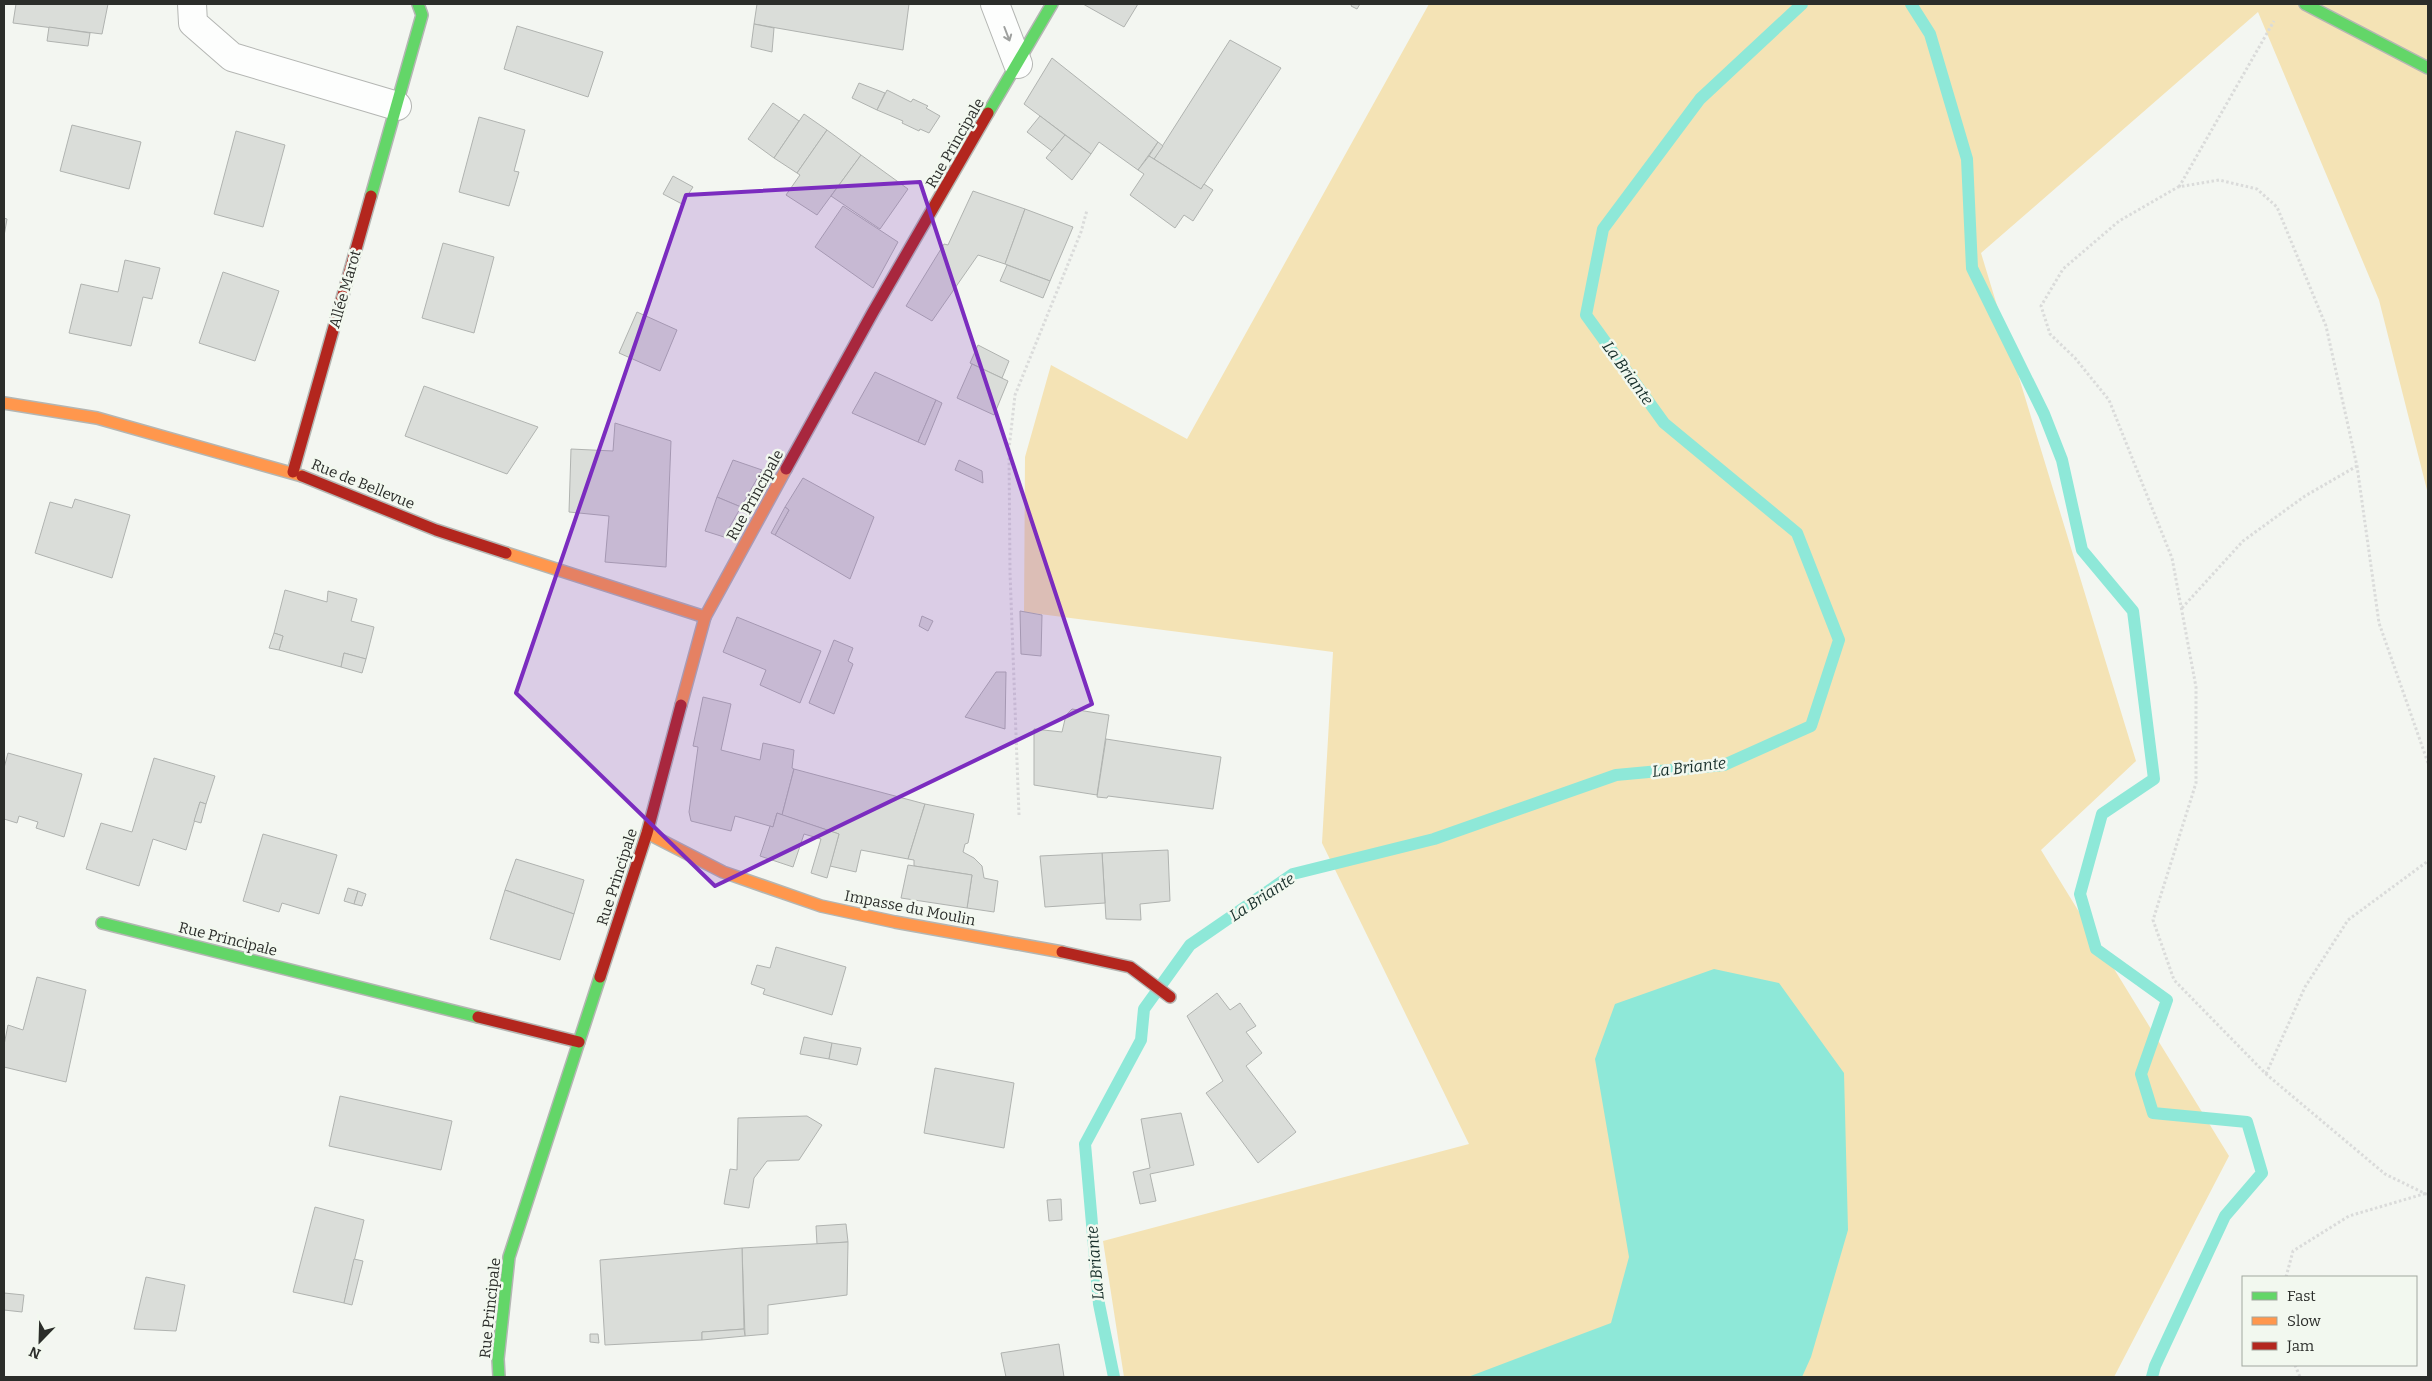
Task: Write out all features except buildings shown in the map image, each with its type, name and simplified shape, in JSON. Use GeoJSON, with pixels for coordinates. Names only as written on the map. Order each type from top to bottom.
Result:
{"type":"FeatureCollection","features":[{"type":"Feature","properties":{"kind":"street"},"geometry":{"type":"LineString","coordinates":[[192,4],[193,23],[232,57],[396,106]]}},
{"type":"Feature","properties":{"kind":"street","name":"Allée Marot"},"geometry":{"type":"LineString","coordinates":[[293,472],[422,15],[418,4]]}},
{"type":"Feature","properties":{"kind":"street"},"geometry":{"type":"LineString","coordinates":[[995,4],[1018,64]]}},
{"type":"Feature","properties":{"kind":"street","name":"Rue Principale"},"geometry":{"type":"LineString","coordinates":[[499,1377],[498,1359],[509,1258],[647,833],[705,617],[873,312],[1052,4]]}},
{"type":"Feature","properties":{"kind":"street"},"geometry":{"type":"LineString","coordinates":[[2305,4],[2428,68]]}},
{"type":"Feature","properties":{"kind":"street","name":"Rue de Bellevue"},"geometry":{"type":"LineString","coordinates":[[4,403],[97,418],[293,472],[436,530],[705,617]]}},
{"type":"Feature","properties":{"kind":"street","name":"Impasse du Moulin"},"geometry":{"type":"LineString","coordinates":[[647,833],[723,872],[821,906],[895,922],[1019,943],[1130,967],[1170,997]]}},
{"type":"Feature","properties":{"kind":"street","name":"Rue Principale"},"geometry":{"type":"LineString","coordinates":[[102,923],[579,1042]]}},
{"type":"Feature","properties":{"kind":"path"},"geometry":{"type":"LineString","coordinates":[[2178,188],[2275,19]]}},
{"type":"Feature","properties":{"kind":"path"},"geometry":{"type":"LineString","coordinates":[[2428,763],[2379,623],[2357,466],[2326,326],[2277,207],[2257,189],[2219,180],[2178,188],[2119,221],[2063,269],[2041,306],[2050,334],[2075,358],[2109,400],[2172,558],[2196,687],[2196,783],[2153,920],[2174,980],[2266,1074],[2386,1174],[2428,1194]]}},
{"type":"Feature","properties":{"kind":"path"},"geometry":{"type":"LineString","coordinates":[[1019,815],[1010,564],[1009,449],[1014,395],[1081,232],[1087,210]]}},
{"type":"Feature","properties":{"kind":"path"},"geometry":{"type":"LineString","coordinates":[[2181,609],[2243,541],[2305,496],[2357,466]]}},
{"type":"Feature","properties":{"kind":"path"},"geometry":{"type":"LineString","coordinates":[[2266,1074],[2305,987],[2348,920],[2428,861]]}},
{"type":"Feature","properties":{"kind":"path"},"geometry":{"type":"LineString","coordinates":[[2286,1276],[2293,1251],[2349,1216],[2428,1194]]}},
{"type":"Feature","properties":{"kind":"highlighted area"},"geometry":{"type":"Polygon","coordinates":[[[920,182],[1092,704],[715,886],[516,693],[686,195],[920,182]]]}},
{"type":"Feature","properties":{"kind":"shaded area"},"geometry":{"type":"Polygon","coordinates":[[[1429,4],[2428,4],[2428,494],[2379,300],[2258,12],[1981,253],[2136,761],[2041,850],[2229,1156],[2114,1377],[1124,1377],[1103,1241],[1469,1144],[1322,843],[1333,652],[1024,612],[1025,457],[1051,365],[1187,439],[1429,4]]]}},
{"type":"Feature","properties":{"kind":"water"},"geometry":{"type":"Polygon","coordinates":[[[1714,969],[1779,983],[1844,1073],[1848,1230],[1811,1357],[1802,1377],[1468,1377],[1611,1323],[1629,1257],[1595,1059],[1615,1004],[1714,969]]]}},
{"type":"Feature","properties":{"kind":"waterway","name":"La Briante"},"geometry":{"type":"LineString","coordinates":[[1114,1377],[1099,1304],[1085,1144],[1141,1040],[1144,1009],[1190,945],[1293,874],[1434,839],[1616,775],[1724,765],[1811,726],[1839,640],[1797,533],[1664,423],[1586,315],[1603,229],[1700,99],[1802,4]]}},
{"type":"Feature","properties":{"kind":"waterway"},"geometry":{"type":"LineString","coordinates":[[1911,4],[1930,34],[1967,159],[1972,268],[2044,414],[2062,460],[2082,550],[2133,611],[2154,779],[2102,814],[2080,894],[2096,949],[2167,1000],[2141,1074],[2153,1113],[2247,1122],[2262,1173],[2225,1216],[2155,1366],[2152,1377]]}},
{"type":"Feature","properties":{"kind":"traffic: fast"},"geometry":{"type":"LineString","coordinates":[[371,196],[422,15],[418,4]]}},
{"type":"Feature","properties":{"kind":"traffic: fast"},"geometry":{"type":"LineString","coordinates":[[988,113],[1052,4]]}},
{"type":"Feature","properties":{"kind":"traffic: fast"},"geometry":{"type":"LineString","coordinates":[[2305,4],[2428,68]]}},
{"type":"Feature","properties":{"kind":"traffic: fast"},"geometry":{"type":"LineString","coordinates":[[102,923],[478,1017]]}},
{"type":"Feature","properties":{"kind":"traffic: fast"},"geometry":{"type":"LineString","coordinates":[[499,1377],[498,1359],[509,1257],[600,977]]}},
{"type":"Feature","properties":{"kind":"traffic: slow"},"geometry":{"type":"LineString","coordinates":[[4,403],[97,418],[302,476]]}},
{"type":"Feature","properties":{"kind":"traffic: slow"},"geometry":{"type":"LineString","coordinates":[[681,705],[705,617],[786,469]]}},
{"type":"Feature","properties":{"kind":"traffic: slow"},"geometry":{"type":"LineString","coordinates":[[506,553],[705,617]]}},
{"type":"Feature","properties":{"kind":"traffic: slow"},"geometry":{"type":"LineString","coordinates":[[647,833],[723,872],[821,906],[895,922],[1062,952]]}},
{"type":"Feature","properties":{"kind":"traffic: jam"},"geometry":{"type":"LineString","coordinates":[[786,469],[873,312],[988,113]]}},
{"type":"Feature","properties":{"kind":"traffic: jam"},"geometry":{"type":"LineString","coordinates":[[293,472],[371,196]]}},
{"type":"Feature","properties":{"kind":"traffic: jam"},"geometry":{"type":"LineString","coordinates":[[302,476],[436,530],[506,553]]}},
{"type":"Feature","properties":{"kind":"traffic: jam"},"geometry":{"type":"LineString","coordinates":[[600,977],[647,833],[681,705]]}},
{"type":"Feature","properties":{"kind":"traffic: jam"},"geometry":{"type":"LineString","coordinates":[[1062,952],[1130,967],[1170,997]]}},
{"type":"Feature","properties":{"kind":"traffic: jam"},"geometry":{"type":"LineString","coordinates":[[478,1017],[579,1042]]}}]}
